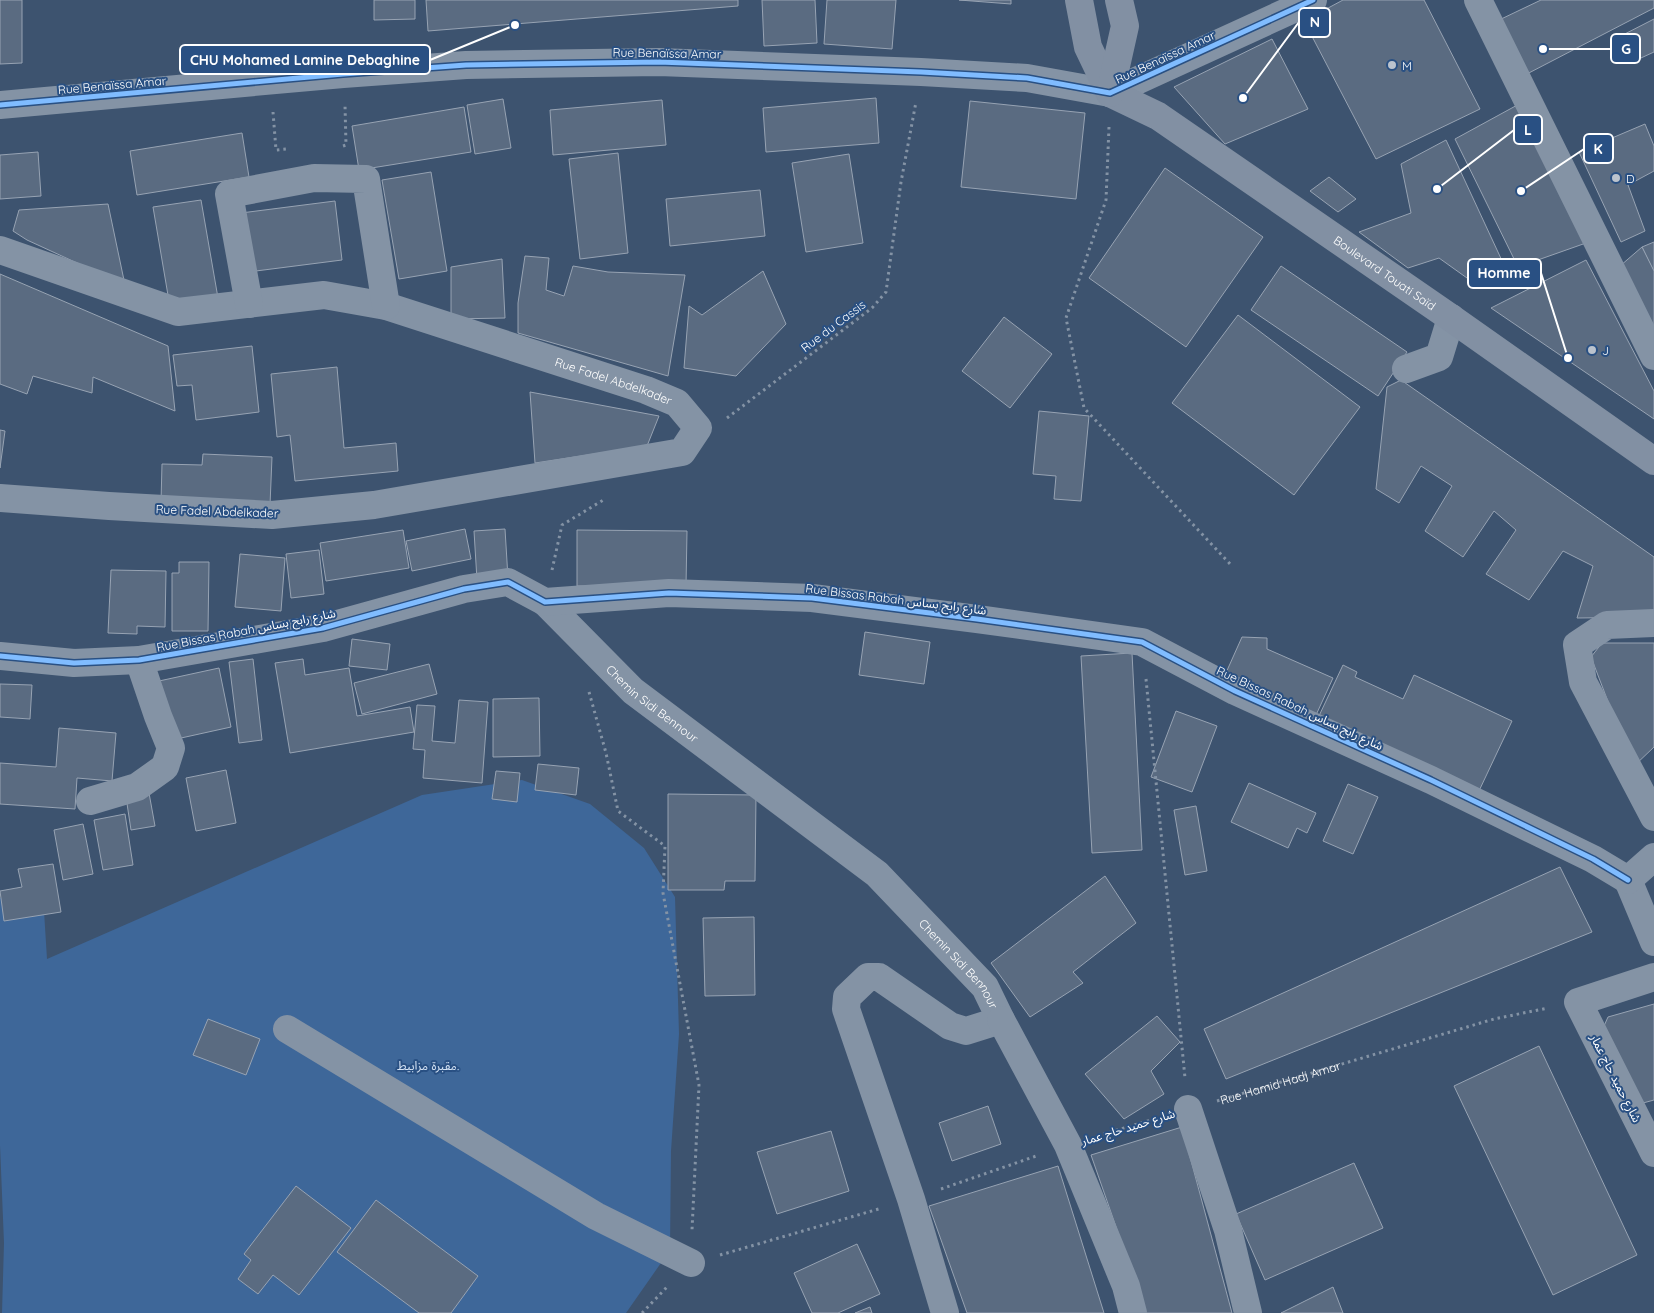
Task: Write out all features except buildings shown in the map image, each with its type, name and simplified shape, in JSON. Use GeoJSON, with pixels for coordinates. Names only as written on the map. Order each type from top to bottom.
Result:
{"type":"FeatureCollection","features":[{"type":"Feature","properties":{"kind":"main road"},"geometry":{"type":"LineString","coordinates":[[1079,0],[1088,47],[1110,93]]}},
{"type":"Feature","properties":{"kind":"main road"},"geometry":{"type":"LineString","coordinates":[[1110,93],[1124,26],[1120,0]]}},
{"type":"Feature","properties":{"kind":"main road","name":"Boulevard Touati Saïd"},"geometry":{"type":"LineString","coordinates":[[1110,93],[1158,116],[1654,461]]}},
{"type":"Feature","properties":{"kind":"street","name":"Rue Benaïssa Amar"},"geometry":{"type":"LineString","coordinates":[[0,105],[343,74],[466,65],[659,62],[1027,78],[1110,93],[1313,0]]}},
{"type":"Feature","properties":{"kind":"street"},"geometry":{"type":"LineString","coordinates":[[1478,0],[1654,356]]}},
{"type":"Feature","properties":{"kind":"street"},"geometry":{"type":"LineString","coordinates":[[249,304],[229,194],[314,178],[366,179],[386,306]]}},
{"type":"Feature","properties":{"kind":"street","name":"Rue Fadel Abdelkader"},"geometry":{"type":"LineString","coordinates":[[0,250],[178,312],[324,295],[386,306],[646,390],[677,403],[698,428],[682,452],[374,505],[272,515],[0,498]]}},
{"type":"Feature","properties":{"kind":"street"},"geometry":{"type":"LineString","coordinates":[[1406,369],[1439,357],[1451,318]]}},
{"type":"Feature","properties":{"kind":"street","name":"Rue Bissas Rabah شارع رابح بساس"},"geometry":{"type":"LineString","coordinates":[[0,656],[74,663],[139,660],[323,628],[464,589],[508,582],[545,602],[669,593],[812,598],[977,619],[1142,642],[1235,691],[1431,780],[1593,858],[1628,880]]}},
{"type":"Feature","properties":{"kind":"street","name":"Chemin Sidi Bennour"},"geometry":{"type":"LineString","coordinates":[[545,602],[633,690],[877,874],[984,987],[1001,1020],[966,1031],[950,1026],[879,977],[868,978],[847,997],[846,1008],[911,1199],[945,1313]]}},
{"type":"Feature","properties":{"kind":"street"},"geometry":{"type":"LineString","coordinates":[[1654,623],[1607,625],[1577,645],[1583,682],[1654,817]]}},
{"type":"Feature","properties":{"kind":"street"},"geometry":{"type":"LineString","coordinates":[[90,801],[137,787],[165,767],[171,748],[139,660]]}},
{"type":"Feature","properties":{"kind":"street"},"geometry":{"type":"LineString","coordinates":[[1654,857],[1628,880],[1654,942]]}},
{"type":"Feature","properties":{"kind":"street"},"geometry":{"type":"LineString","coordinates":[[1578,1002],[1654,977]]}},
{"type":"Feature","properties":{"kind":"street","name":"شارع حميد حاج عمار"},"geometry":{"type":"LineString","coordinates":[[1578,1002],[1654,1154]]}},
{"type":"Feature","properties":{"kind":"street"},"geometry":{"type":"LineString","coordinates":[[1001,1020],[1068,1145],[1126,1286],[1133,1313]]}},
{"type":"Feature","properties":{"kind":"street"},"geometry":{"type":"LineString","coordinates":[[287,1029],[596,1216],[691,1263]]}},
{"type":"Feature","properties":{"kind":"street"},"geometry":{"type":"LineString","coordinates":[[1188,1109],[1228,1230],[1248,1313]]}},
{"type":"Feature","properties":{"kind":"path"},"geometry":{"type":"LineString","coordinates":[[338,146],[346,146],[343,74]]}},
{"type":"Feature","properties":{"kind":"path"},"geometry":{"type":"LineString","coordinates":[[270,81],[276,150],[295,149]]}},
{"type":"Feature","properties":{"kind":"path"},"geometry":{"type":"LineString","coordinates":[[1110,93],[1106,200],[1066,318],[1084,408],[1231,565]]}},
{"type":"Feature","properties":{"kind":"path"},"geometry":{"type":"LineString","coordinates":[[545,602],[562,525],[610,496]]}},
{"type":"Feature","properties":{"kind":"path"},"geometry":{"type":"LineString","coordinates":[[1142,642],[1188,1109]]}},
{"type":"Feature","properties":{"kind":"path"},"geometry":{"type":"LineString","coordinates":[[589,692],[606,754],[618,810],[665,846],[663,894],[699,1085],[691,1263],[642,1313]]}},
{"type":"Feature","properties":{"kind":"green space","name":"مقبرة مزابيط."},"geometry":{"type":"Polygon","coordinates":[[[522,780],[590,804],[644,848],[675,897],[679,1034],[671,1151],[670,1250],[626,1313],[2,1313],[4,1243],[0,1145],[0,898],[43,895],[47,959],[422,795],[522,780]]]}},
{"type":"Feature","properties":{"kind":"cycle path"},"geometry":{"type":"LineString","coordinates":[[0,105],[343,74],[466,65],[659,62],[1027,78],[1110,93],[1313,0]]}},
{"type":"Feature","properties":{"kind":"cycle path"},"geometry":{"type":"LineString","coordinates":[[0,656],[74,663],[139,660],[323,628],[464,589],[508,582],[545,602],[669,593],[812,598],[977,619],[1142,642],[1235,691],[1431,780],[1593,859],[1628,880]]}},
{"type":"Feature","properties":{"kind":"place","name":"CHU Mohamed Lamine Debaghine"},"geometry":{"type":"Point","coordinates":[515,25]}},
{"type":"Feature","properties":{"kind":"place","name":"G"},"geometry":{"type":"Point","coordinates":[1543,49]}},
{"type":"Feature","properties":{"kind":"place","name":"M"},"geometry":{"type":"Point","coordinates":[1392,65]}},
{"type":"Feature","properties":{"kind":"place","name":"N"},"geometry":{"type":"Point","coordinates":[1243,98]}},
{"type":"Feature","properties":{"kind":"place","name":"D"},"geometry":{"type":"Point","coordinates":[1616,178]}},
{"type":"Feature","properties":{"kind":"place","name":"L"},"geometry":{"type":"Point","coordinates":[1437,189]}},
{"type":"Feature","properties":{"kind":"place","name":"K"},"geometry":{"type":"Point","coordinates":[1521,191]}},
{"type":"Feature","properties":{"kind":"place","name":"J"},"geometry":{"type":"Point","coordinates":[1592,350]}},
{"type":"Feature","properties":{"kind":"place","name":"Homme"},"geometry":{"type":"Point","coordinates":[1568,358]}}]}
